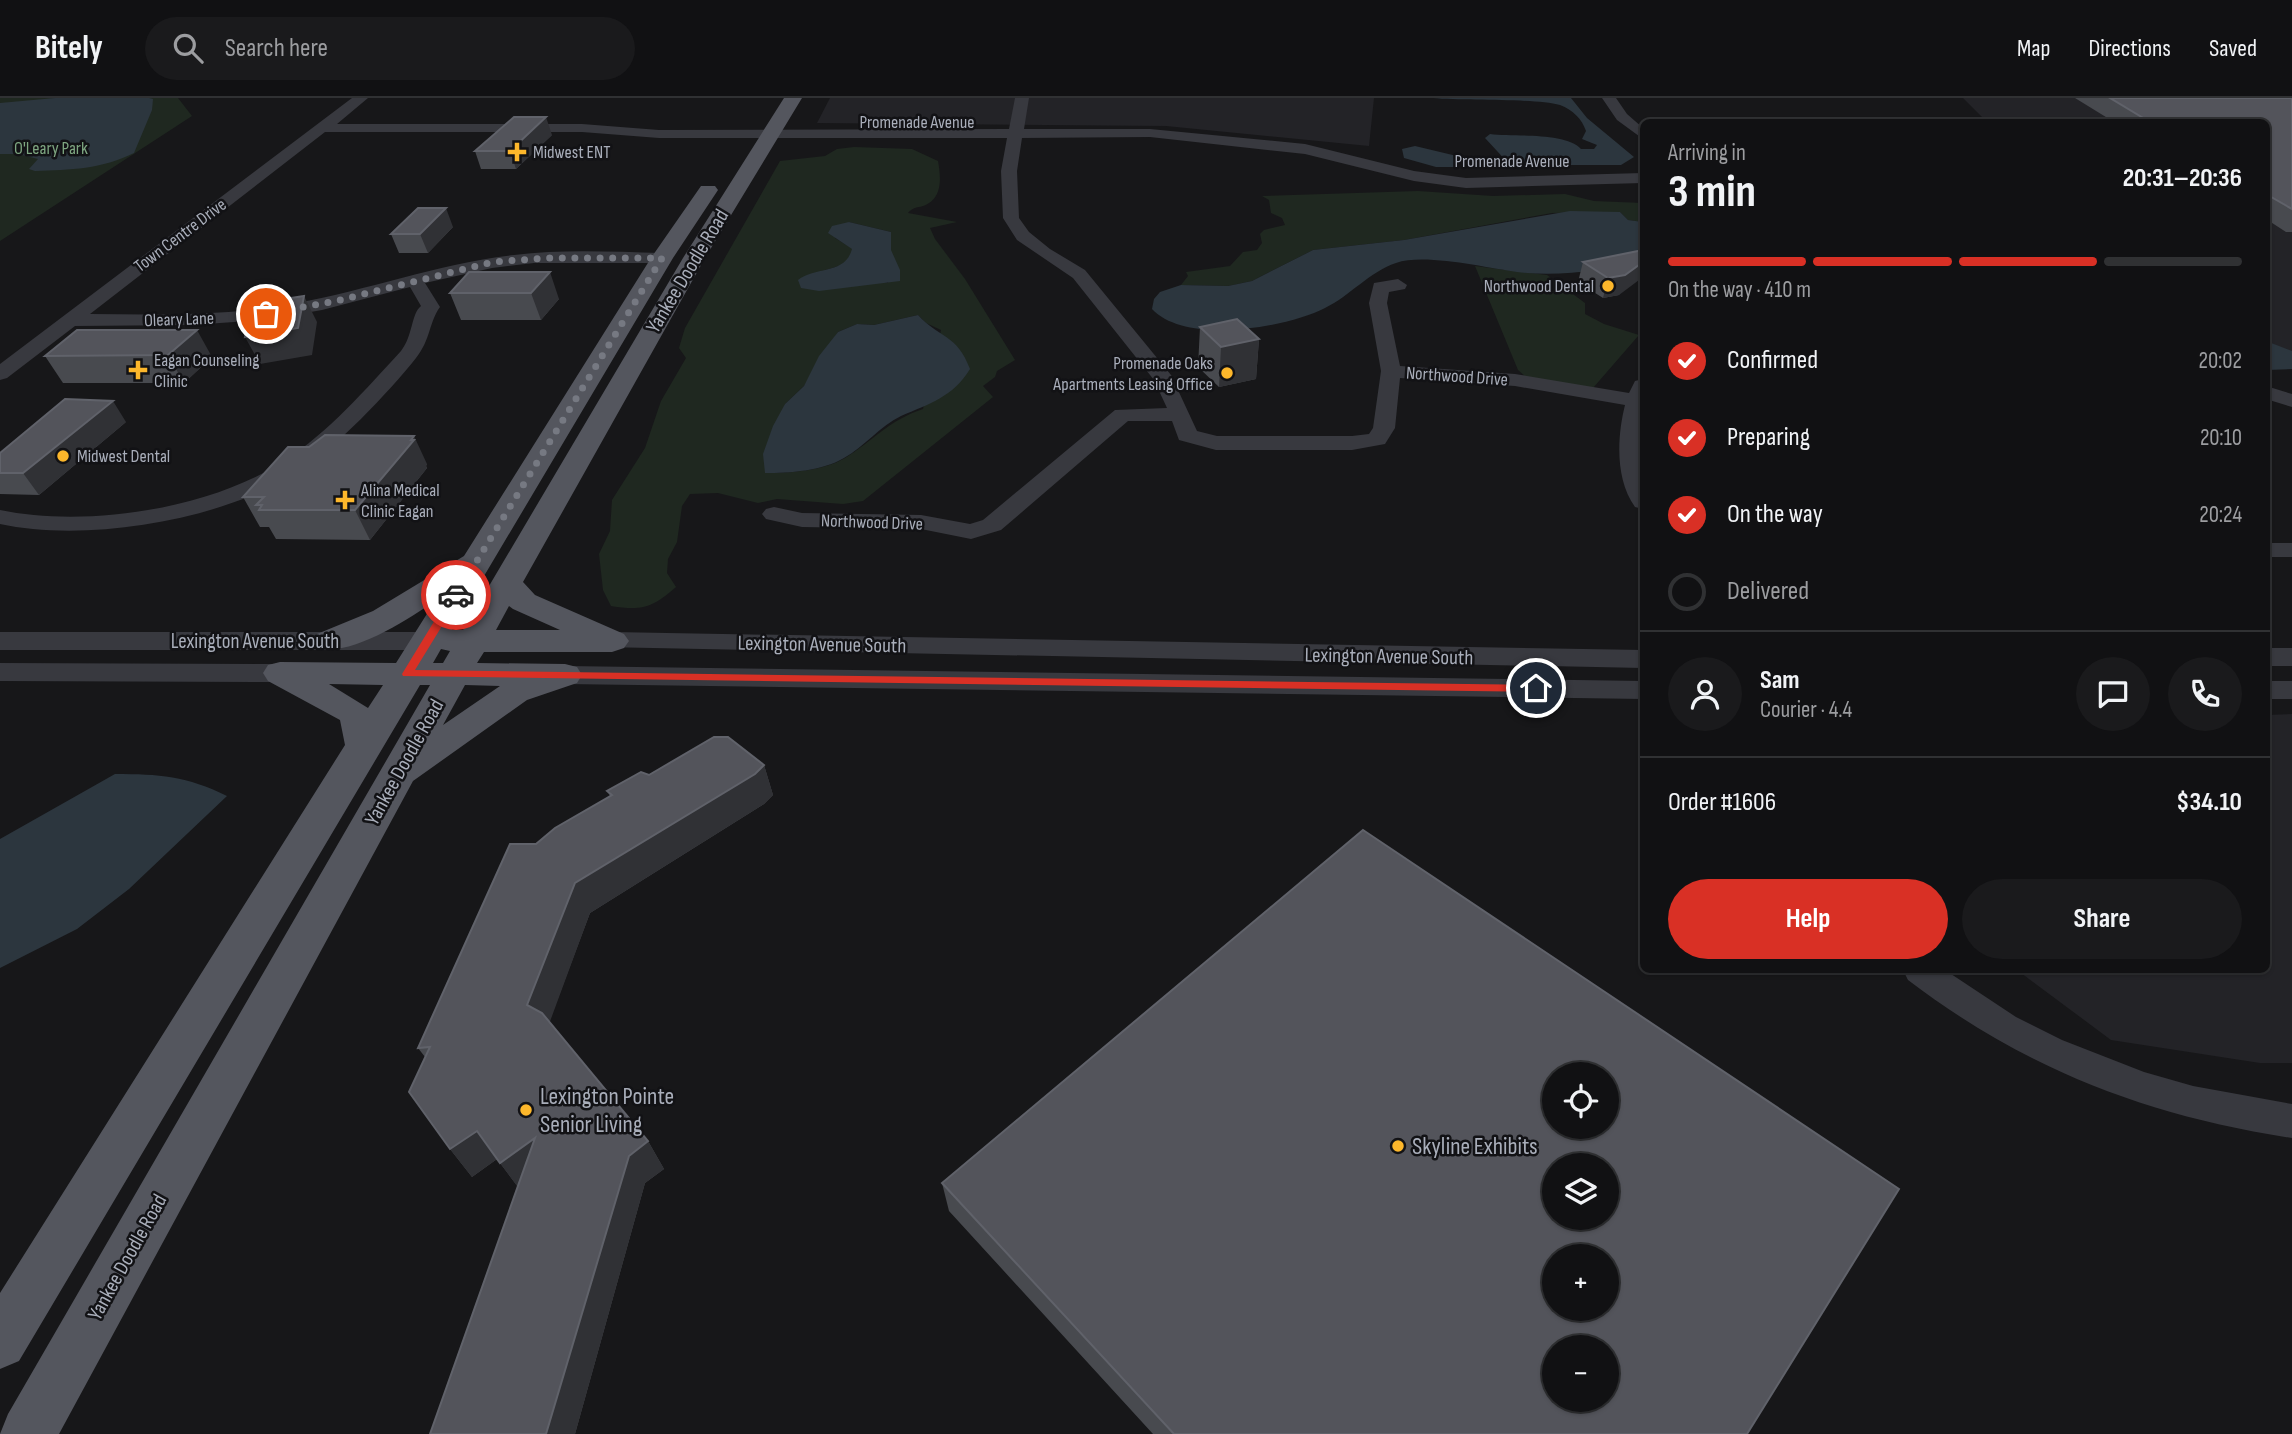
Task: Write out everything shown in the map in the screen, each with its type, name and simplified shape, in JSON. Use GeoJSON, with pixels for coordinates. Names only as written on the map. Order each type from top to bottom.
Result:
{"type":"FeatureCollection","features":[{"type":"Feature","properties":{"kind":"main road","name":"Yankee Doodle Road"},"geometry":{"type":"LineString","coordinates":[[751,141],[793,98]]}},
{"type":"Feature","properties":{"kind":"main road","name":"Yankee Doodle Road"},"geometry":{"type":"LineString","coordinates":[[28,1434],[473,640],[694,258],[751,141],[757,116]]}},
{"type":"Feature","properties":{"kind":"main road","name":"Yankee Doodle Road"},"geometry":{"type":"LineString","coordinates":[[0,1342],[427,640],[662,258],[716,177]]}},
{"type":"Feature","properties":{"kind":"main road"},"geometry":{"type":"LineString","coordinates":[[329,640],[359,633],[381,622],[478,558]]}},
{"type":"Feature","properties":{"kind":"main road"},"geometry":{"type":"LineString","coordinates":[[507,581],[514,594],[524,602],[612,641]]}},
{"type":"Feature","properties":{"kind":"main road","name":"Lexington Avenue South"},"geometry":{"type":"LineString","coordinates":[[427,640],[612,641]]}},
{"type":"Feature","properties":{"kind":"main road"},"geometry":{"type":"LineString","coordinates":[[280,673],[352,712],[360,724],[363,745]]}},
{"type":"Feature","properties":{"kind":"main road","name":"Lexington Avenue South"},"geometry":{"type":"LineString","coordinates":[[280,673],[565,675]]}},
{"type":"Feature","properties":{"kind":"main road"},"geometry":{"type":"LineString","coordinates":[[397,775],[514,692],[565,675]]}},
{"type":"Feature","properties":{"kind":"street","name":"Town Centre Drive"},"geometry":{"type":"LineString","coordinates":[[0,374],[361,98]]}},
{"type":"Feature","properties":{"kind":"street","name":"Northwood Drive"},"geometry":{"type":"LineString","coordinates":[[1023,98],[1009,171],[1011,218],[1023,236],[1044,253],[1079,274],[1164,379],[1181,414],[1187,435],[1216,443],[1352,443],[1377,439],[1384,428],[1391,371],[1640,392]]}},
{"type":"Feature","properties":{"kind":"street"},"geometry":{"type":"LineString","coordinates":[[1609,98],[1622,117],[1640,132]]}},
{"type":"Feature","properties":{"kind":"street","name":"Promenade Avenue"},"geometry":{"type":"LineString","coordinates":[[322,128],[582,128],[659,134],[683,139],[751,141],[1175,137],[1305,149],[1406,174],[1466,183],[1640,178]]}},
{"type":"Feature","properties":{"kind":"street","name":"Oleary Lane"},"geometry":{"type":"LineString","coordinates":[[68,320],[196,320],[266,314],[517,259],[662,258]]}},
{"type":"Feature","properties":{"kind":"street"},"geometry":{"type":"LineString","coordinates":[[0,517],[41,524],[163,515],[229,495],[280,473],[318,446],[397,366],[422,334],[424,312],[416,310],[408,283]]}},
{"type":"Feature","properties":{"kind":"street"},"geometry":{"type":"LineString","coordinates":[[1391,371],[1378,303],[1381,288],[1398,285]]}},
{"type":"Feature","properties":{"kind":"street"},"geometry":{"type":"LineString","coordinates":[[1640,392],[1630,421],[1629,447],[1632,470],[1640,493]]}},
{"type":"Feature","properties":{"kind":"street"},"geometry":{"type":"LineString","coordinates":[[2270,393],[2292,401]]}},
{"type":"Feature","properties":{"kind":"street","name":"Northwood Drive"},"geometry":{"type":"LineString","coordinates":[[774,514],[802,520],[921,522],[971,532],[992,525],[1123,415],[1181,414]]}},
{"type":"Feature","properties":{"kind":"street","name":"Lexington Avenue South"},"geometry":{"type":"LineString","coordinates":[[0,640],[427,640]]}},
{"type":"Feature","properties":{"kind":"street","name":"Lexington Avenue South"},"geometry":{"type":"LineString","coordinates":[[612,641],[1640,659]]}},
{"type":"Feature","properties":{"kind":"street"},"geometry":{"type":"LineString","coordinates":[[2270,657],[2292,657]]}},
{"type":"Feature","properties":{"kind":"street","name":"Lexington Avenue South"},"geometry":{"type":"LineString","coordinates":[[0,672],[280,673]]}},
{"type":"Feature","properties":{"kind":"street","name":"Lexington Avenue South"},"geometry":{"type":"LineString","coordinates":[[565,675],[1640,690]]}},
{"type":"Feature","properties":{"kind":"street"},"geometry":{"type":"LineString","coordinates":[[2270,690],[2292,690]]}},
{"type":"Feature","properties":{"kind":"street"},"geometry":{"type":"LineString","coordinates":[[1924,973],[2001,1024],[2122,1082],[2211,1108],[2292,1121]]}},
{"type":"Feature","properties":{"kind":"shaded area"},"geometry":{"type":"Polygon","coordinates":[[[55,98],[153,99],[152,110],[134,153],[122,158],[86,168],[35,171],[29,169],[38,159],[18,154],[0,154],[0,103],[55,98]]]}},
{"type":"Feature","properties":{"kind":"shaded area"},"geometry":{"type":"Polygon","coordinates":[[[830,98],[1374,98],[1369,146],[1166,126],[817,123],[830,98]]]}},
{"type":"Feature","properties":{"kind":"shaded area"},"geometry":{"type":"Polygon","coordinates":[[[1433,98],[1571,98],[1587,118],[1634,157],[1621,165],[1510,165],[1485,138],[1490,134],[1552,138],[1564,140],[1581,149],[1594,149],[1597,145],[1582,139],[1586,131],[1582,123],[1573,112],[1560,105],[1534,101],[1433,98]]]}},
{"type":"Feature","properties":{"kind":"shaded area"},"geometry":{"type":"Polygon","coordinates":[[[1963,98],[2292,98],[2292,360],[2270,344],[2270,119],[1984,119],[1963,98]]]}},
{"type":"Feature","properties":{"kind":"shaded area"},"geometry":{"type":"Polygon","coordinates":[[[1415,146],[1461,157],[1455,167],[1436,167],[1404,158],[1402,149],[1415,146]]]}},
{"type":"Feature","properties":{"kind":"shaded area"},"geometry":{"type":"Polygon","coordinates":[[[1570,211],[1620,212],[1628,220],[1640,222],[1640,259],[1597,269],[1549,274],[1439,260],[1408,260],[1386,267],[1334,303],[1308,315],[1262,327],[1236,330],[1187,327],[1167,320],[1152,309],[1154,299],[1160,292],[1181,285],[1228,286],[1252,281],[1313,250],[1404,240],[1570,211]]]}},
{"type":"Feature","properties":{"kind":"shaded area"},"geometry":{"type":"Polygon","coordinates":[[[849,222],[891,232],[891,250],[900,270],[900,281],[819,291],[801,288],[798,280],[837,267],[848,257],[852,249],[828,233],[832,226],[849,222]]]}},
{"type":"Feature","properties":{"kind":"shaded area"},"geometry":{"type":"Polygon","coordinates":[[[918,315],[959,349],[970,369],[963,379],[940,398],[893,420],[835,462],[806,470],[765,473],[763,454],[773,426],[785,404],[804,386],[819,356],[838,332],[857,324],[874,325],[918,315]]]}},
{"type":"Feature","properties":{"kind":"shaded area"},"geometry":{"type":"Polygon","coordinates":[[[2270,343],[2292,351],[2292,369],[2270,370],[2270,343]]]}},
{"type":"Feature","properties":{"kind":"shaded area"},"geometry":{"type":"Polygon","coordinates":[[[2292,714],[2292,1063],[2260,1063],[2111,1040],[2021,973],[2270,973],[2270,715],[2292,714]]]}},
{"type":"Feature","properties":{"kind":"shaded area"},"geometry":{"type":"Polygon","coordinates":[[[115,774],[186,780],[227,796],[129,889],[77,929],[0,968],[0,839],[115,774]]]}},
{"type":"Feature","properties":{"kind":"green space","name":"O'Leary Park"},"geometry":{"type":"Polygon","coordinates":[[[0,98],[178,98],[192,116],[0,241],[0,98]]]}},
{"type":"Feature","properties":{"kind":"green space"},"geometry":{"type":"Polygon","coordinates":[[[837,149],[912,149],[938,161],[940,181],[937,193],[930,203],[908,213],[957,222],[930,228],[1015,360],[997,371],[995,377],[983,386],[993,397],[863,501],[843,504],[777,499],[758,503],[718,493],[690,494],[682,506],[677,542],[668,559],[667,573],[676,587],[653,604],[639,608],[611,606],[603,590],[599,554],[610,531],[612,500],[645,448],[661,401],[686,358],[679,348],[685,328],[780,161],[825,156],[837,149]],[[849,222],[835,238],[853,249],[849,258],[843,264],[825,270],[888,283],[891,232],[849,222]],[[918,315],[874,325],[857,324],[838,332],[804,386],[785,404],[765,473],[827,466],[845,458],[900,419],[923,409],[941,330],[926,323],[918,315]]]}},
{"type":"Feature","properties":{"kind":"green space"},"geometry":{"type":"Polygon","coordinates":[[[1418,191],[1493,196],[1565,194],[1594,201],[1640,203],[1640,222],[1628,220],[1620,212],[1552,213],[1404,240],[1313,250],[1252,281],[1228,286],[1181,285],[1188,276],[1186,272],[1230,266],[1243,252],[1257,250],[1262,243],[1260,234],[1264,230],[1285,225],[1282,218],[1271,213],[1269,200],[1262,196],[1418,191]]]}},
{"type":"Feature","properties":{"kind":"green space"},"geometry":{"type":"Polygon","coordinates":[[[1475,266],[1547,275],[1585,303],[1585,314],[1604,324],[1639,335],[1593,388],[1526,377],[1518,370],[1475,266]]]}},
{"type":"Feature","properties":{"kind":"building"},"geometry":{"type":"Polygon","coordinates":[[[2110,98],[2292,98],[2292,209],[2270,196],[2270,119],[2145,119],[2110,98]]]}},
{"type":"Feature","properties":{"kind":"building"},"geometry":{"type":"Polygon","coordinates":[[[514,117],[546,117],[510,151],[475,151],[514,117]]]}},
{"type":"Feature","properties":{"kind":"building"},"geometry":{"type":"Polygon","coordinates":[[[418,208],[446,208],[420,234],[391,234],[418,208]]]}},
{"type":"Feature","properties":{"kind":"building"},"geometry":{"type":"Polygon","coordinates":[[[1640,251],[1640,264],[1625,275],[1608,278],[1583,262],[1640,251]]]}},
{"type":"Feature","properties":{"kind":"building"},"geometry":{"type":"Polygon","coordinates":[[[469,272],[550,272],[531,293],[450,293],[469,272]]]}},
{"type":"Feature","properties":{"kind":"building"},"geometry":{"type":"Polygon","coordinates":[[[304,296],[298,328],[245,337],[253,304],[304,296]]]}},
{"type":"Feature","properties":{"kind":"building"},"geometry":{"type":"Polygon","coordinates":[[[1237,319],[1259,339],[1221,347],[1200,327],[1237,319]]]}},
{"type":"Feature","properties":{"kind":"building"},"geometry":{"type":"Polygon","coordinates":[[[77,330],[197,330],[168,355],[45,356],[77,330]]]}},
{"type":"Feature","properties":{"kind":"building"},"geometry":{"type":"Polygon","coordinates":[[[65,399],[113,401],[23,473],[0,473],[0,453],[65,399]]]}},
{"type":"Feature","properties":{"kind":"building"},"geometry":{"type":"Polygon","coordinates":[[[325,435],[414,436],[411,440],[414,440],[355,510],[259,510],[262,505],[256,505],[264,497],[243,497],[288,447],[309,447],[325,435]]]}},
{"type":"Feature","properties":{"kind":"building","name":"Lexington Pointe Senior Living"},"geometry":{"type":"Polygon","coordinates":[[[714,737],[728,737],[764,765],[755,774],[575,883],[527,1005],[542,1013],[648,1141],[629,1156],[546,1434],[430,1434],[535,1138],[500,1163],[477,1131],[450,1149],[409,1092],[430,1047],[418,1048],[510,844],[536,844],[555,828],[612,795],[607,791],[641,772],[649,775],[714,737]]]}},
{"type":"Feature","properties":{"kind":"building","name":"Skyline Exhibits"},"geometry":{"type":"Polygon","coordinates":[[[1363,830],[1899,1189],[1747,1434],[1174,1434],[942,1183],[1363,830]]]}},
{"type":"Feature","properties":{"kind":"way so far"},"geometry":{"type":"LineString","coordinates":[[266,314],[336,301],[493,262],[547,258],[662,258],[456,595]]}},
{"type":"Feature","properties":{"kind":"place","name":"Midwest ENT"},"geometry":{"type":"Point","coordinates":[517,152]}},
{"type":"Feature","properties":{"kind":"place","name":"Northwood Dental"},"geometry":{"type":"Point","coordinates":[1608,286]}},
{"type":"Feature","properties":{"kind":"place","name":"Eagan Counseling Clinic"},"geometry":{"type":"Point","coordinates":[138,370]}},
{"type":"Feature","properties":{"kind":"place","name":"Promenade Oaks Apartments Leasing Office"},"geometry":{"type":"Point","coordinates":[1227,373]}},
{"type":"Feature","properties":{"kind":"place","name":"Midwest Dental"},"geometry":{"type":"Point","coordinates":[63,456]}},
{"type":"Feature","properties":{"kind":"place","name":"Alina Medical Clinic Eagan"},"geometry":{"type":"Point","coordinates":[345,500]}},
{"type":"Feature","properties":{"kind":"place","name":"Lexington Pointe Senior Living"},"geometry":{"type":"Point","coordinates":[526,1110]}},
{"type":"Feature","properties":{"kind":"place","name":"Skyline Exhibits"},"geometry":{"type":"Point","coordinates":[1398,1146]}},
{"type":"Feature","properties":{"kind":"route"},"geometry":{"type":"LineString","coordinates":[[456,595],[407,674],[1536,688]]}}]}
